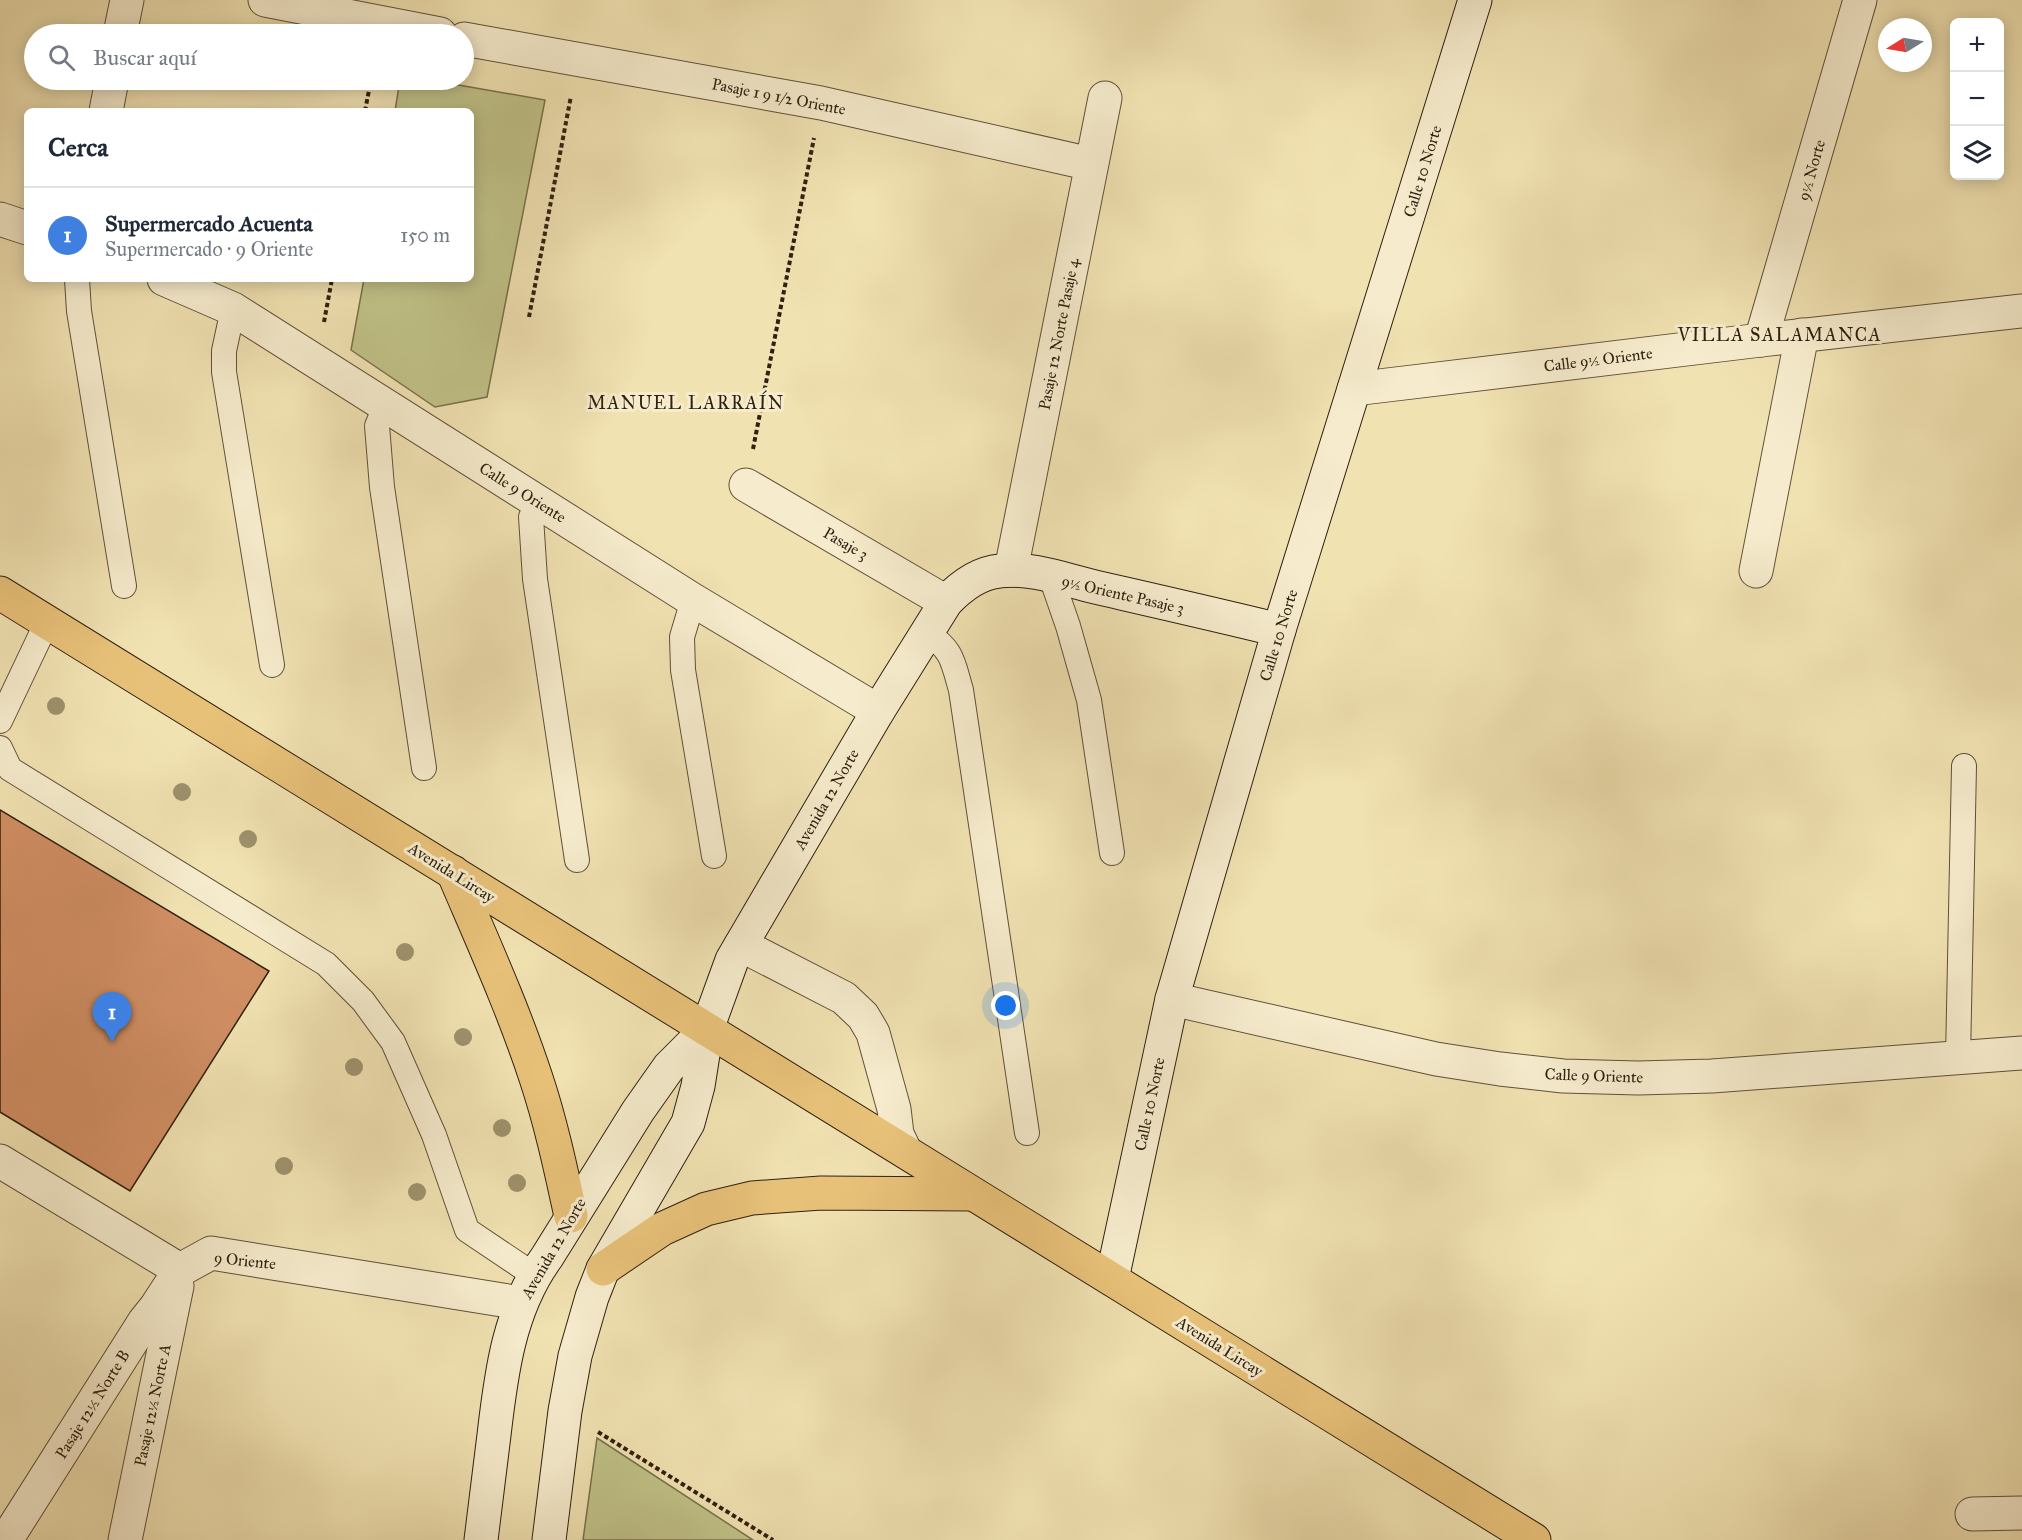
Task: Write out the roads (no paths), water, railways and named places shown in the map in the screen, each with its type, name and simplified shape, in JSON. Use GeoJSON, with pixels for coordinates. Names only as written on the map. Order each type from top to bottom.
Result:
{"type":"FeatureCollection","features":[{"type":"Feature","properties":{"kind":"main road","name":"Avenida Lircay"},"geometry":{"type":"LineString","coordinates":[[0,593],[1112,1279],[1513,1534]]}},
{"type":"Feature","properties":{"kind":"main road"},"geometry":{"type":"LineString","coordinates":[[453,872],[536,1078],[552,1133],[571,1216]]}},
{"type":"Feature","properties":{"kind":"main road"},"geometry":{"type":"LineString","coordinates":[[603,1269],[662,1229],[706,1209],[752,1198],[821,1193],[974,1194]]}},
{"type":"Feature","properties":{"kind":"street"},"geometry":{"type":"LineString","coordinates":[[122,24],[127,0]]}},
{"type":"Feature","properties":{"kind":"street"},"geometry":{"type":"LineString","coordinates":[[266,0],[389,24]]}},
{"type":"Feature","properties":{"kind":"street","name":"Calle 10 Norte"},"geometry":{"type":"LineString","coordinates":[[1112,1279],[1172,999],[1279,630],[1475,0]]}},
{"type":"Feature","properties":{"kind":"street","name":"9½ Norte"},"geometry":{"type":"LineString","coordinates":[[1761,340],[1860,0]]}},
{"type":"Feature","properties":{"kind":"street","name":"Pasaje 1 9 1/2 Oriente"},"geometry":{"type":"LineString","coordinates":[[474,41],[821,103],[1091,164]]}},
{"type":"Feature","properties":{"kind":"street"},"geometry":{"type":"LineString","coordinates":[[107,108],[110,90]]}},
{"type":"Feature","properties":{"kind":"street","name":"Pasaje 12 Norte Pasaje 4"},"geometry":{"type":"LineString","coordinates":[[1011,570],[1105,98]]}},
{"type":"Feature","properties":{"kind":"street"},"geometry":{"type":"LineString","coordinates":[[0,219],[24,227]]}},
{"type":"Feature","properties":{"kind":"street","name":"Calle 9 Oriente"},"geometry":{"type":"LineString","coordinates":[[171,282],[233,309],[693,600],[878,711]]}},
{"type":"Feature","properties":{"kind":"street","name":"Calle 9½ Oriente"},"geometry":{"type":"LineString","coordinates":[[1354,389],[2022,311]]}},
{"type":"Feature","properties":{"kind":"street"},"geometry":{"type":"LineString","coordinates":[[1756,571],[1802,335]]}},
{"type":"Feature","properties":{"kind":"street","name":"Pasaje 3"},"geometry":{"type":"LineString","coordinates":[[746,485],[957,592]]}},
{"type":"Feature","properties":{"kind":"street","name":"9½ Oriente Pasaje 3"},"geometry":{"type":"LineString","coordinates":[[957,592],[989,573],[1011,570],[1051,577],[1279,630]]}},
{"type":"Feature","properties":{"kind":"street","name":"Avenida 12 Norte"},"geometry":{"type":"LineString","coordinates":[[549,1540],[565,1411],[583,1326],[603,1269],[688,1123],[698,1086],[707,1029],[732,960],[878,711],[957,592]]}},
{"type":"Feature","properties":{"kind":"street"},"geometry":{"type":"LineString","coordinates":[[741,945],[844,999],[855,1006],[863,1016],[873,1033],[894,1109],[897,1134],[905,1151]]}},
{"type":"Feature","properties":{"kind":"street","name":"Calle 9 Oriente"},"geometry":{"type":"LineString","coordinates":[[1172,999],[1436,1059],[1563,1076],[1638,1078],[1712,1076],[2022,1053]]}},
{"type":"Feature","properties":{"kind":"street","name":"Avenida 12 Norte"},"geometry":{"type":"LineString","coordinates":[[481,1540],[501,1378],[527,1289],[638,1111],[669,1067],[707,1029]]}},
{"type":"Feature","properties":{"kind":"street"},"geometry":{"type":"LineString","coordinates":[[0,1161],[180,1270]]}},
{"type":"Feature","properties":{"kind":"street","name":"9 Oriente"},"geometry":{"type":"LineString","coordinates":[[180,1270],[212,1253],[527,1289]]}},
{"type":"Feature","properties":{"kind":"street","name":"Pasaje 12½ Norte B"},"geometry":{"type":"LineString","coordinates":[[3,1539],[180,1270]]}},
{"type":"Feature","properties":{"kind":"street","name":"Pasaje 12½ Norte A"},"geometry":{"type":"LineString","coordinates":[[125,1540],[180,1270]]}},
{"type":"Feature","properties":{"kind":"street"},"geometry":{"type":"LineString","coordinates":[[1972,1514],[2022,1513]]}},
{"type":"Feature","properties":{"kind":"lane"},"geometry":{"type":"LineString","coordinates":[[77,282],[79,311],[124,586]]}},
{"type":"Feature","properties":{"kind":"lane"},"geometry":{"type":"LineString","coordinates":[[233,309],[224,351],[224,372],[272,665]]}},
{"type":"Feature","properties":{"kind":"lane"},"geometry":{"type":"LineString","coordinates":[[386,404],[377,426],[382,487],[424,768]]}},
{"type":"Feature","properties":{"kind":"lane"},"geometry":{"type":"LineString","coordinates":[[538,501],[531,517],[535,579],[577,860]]}},
{"type":"Feature","properties":{"kind":"lane"},"geometry":{"type":"LineString","coordinates":[[1051,577],[1089,700],[1112,853]]}},
{"type":"Feature","properties":{"kind":"lane"},"geometry":{"type":"LineString","coordinates":[[693,600],[682,638],[683,670],[714,856]]}},
{"type":"Feature","properties":{"kind":"lane"},"geometry":{"type":"LineString","coordinates":[[0,721],[47,622]]}},
{"type":"Feature","properties":{"kind":"lane"},"geometry":{"type":"LineString","coordinates":[[927,634],[939,641],[950,654],[962,690],[1027,1133]]}},
{"type":"Feature","properties":{"kind":"lane"},"geometry":{"type":"LineString","coordinates":[[0,748],[10,769],[326,964],[363,1001],[393,1042],[434,1136],[467,1230],[527,1289]]}},
{"type":"Feature","properties":{"kind":"lane"},"geometry":{"type":"LineString","coordinates":[[1958,1058],[1964,766]]}},
{"type":"Feature","properties":{"kind":"place","name":"Supermercado Acuenta"},"geometry":{"type":"Point","coordinates":[112,1042]}},
{"type":"Feature","properties":{"kind":"district","name":"VILLA SALAMANCA"},"geometry":{"type":"Point","coordinates":[1780,335]}},
{"type":"Feature","properties":{"kind":"district","name":"MANUEL LARRAÍN"},"geometry":{"type":"Point","coordinates":[686,403]}}]}
